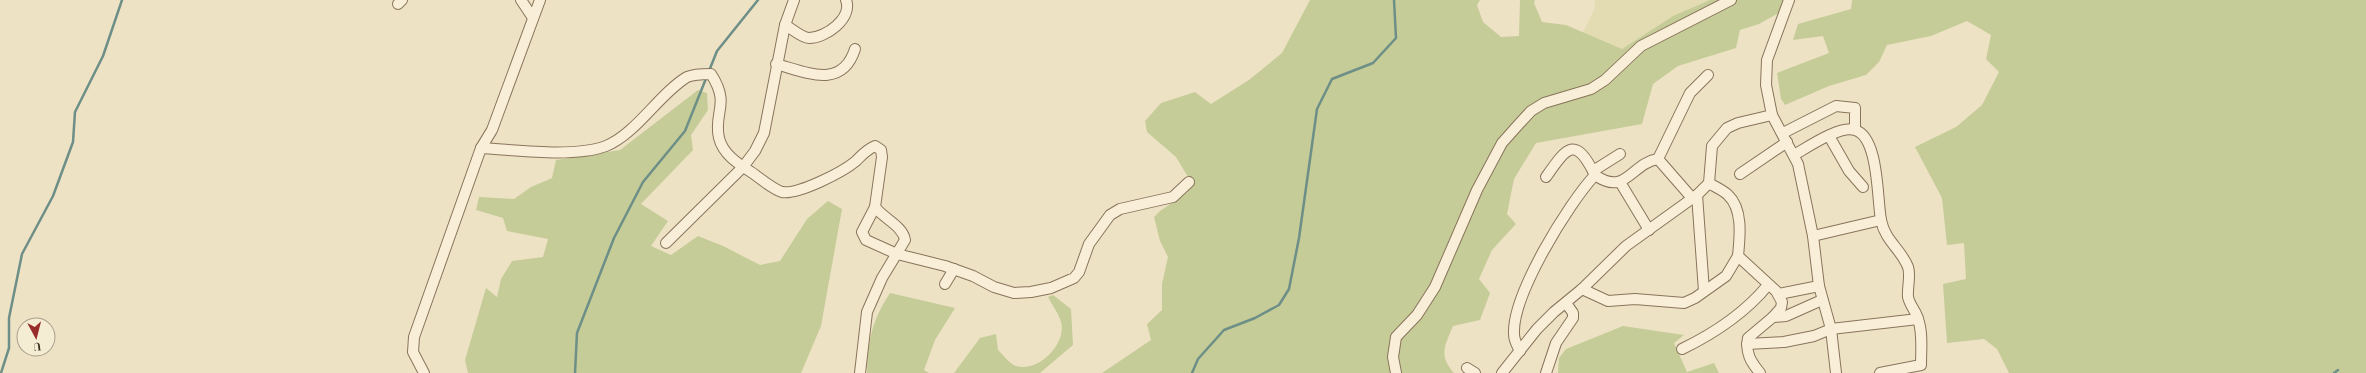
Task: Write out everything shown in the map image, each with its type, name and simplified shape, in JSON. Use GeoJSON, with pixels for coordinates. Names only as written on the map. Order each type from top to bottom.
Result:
{"type":"FeatureCollection","features":[{"type":"Feature","properties":{"kind":"street"},"geometry":{"type":"LineString","coordinates":[[520,0],[533,18]]}},
{"type":"Feature","properties":{"kind":"street"},"geometry":{"type":"LineString","coordinates":[[424,373],[413,352],[414,337],[481,148],[492,130],[540,0]]}},
{"type":"Feature","properties":{"kind":"street"},"geometry":{"type":"LineString","coordinates":[[666,243],[742,167],[755,151],[764,134],[776,64],[785,25],[794,0]]}},
{"type":"Feature","properties":{"kind":"street"},"geometry":{"type":"LineString","coordinates":[[785,25],[808,38],[817,37],[831,31],[844,17],[847,4],[846,0]]}},
{"type":"Feature","properties":{"kind":"street"},"geometry":{"type":"LineString","coordinates":[[1396,373],[1393,357],[1396,337],[1417,315],[1434,287],[1484,177],[1502,144],[1519,124],[1531,111],[1544,103],[1591,89],[1608,77],[1641,46],[1731,0]]}},
{"type":"Feature","properties":{"kind":"street"},"geometry":{"type":"LineString","coordinates":[[1789,0],[1766,60],[1766,86],[1772,115],[1794,154],[1813,236],[1819,286],[1831,329],[1836,373]]}},
{"type":"Feature","properties":{"kind":"street"},"geometry":{"type":"LineString","coordinates":[[776,64],[827,76],[844,69],[851,61],[855,49]]}},
{"type":"Feature","properties":{"kind":"street"},"geometry":{"type":"LineString","coordinates":[[481,148],[554,152],[591,151],[607,146],[620,137],[688,77],[706,74],[720,88],[722,100],[718,130],[719,139],[724,151],[742,167],[780,192],[796,192],[805,189],[855,162],[863,153],[875,146],[881,150],[882,162],[875,207],[862,232],[866,240],[897,254],[954,269],[994,287],[1014,293],[1051,288],[1074,278],[1079,272],[1089,244],[1110,215],[1120,209],[1173,197],[1189,182]]}},
{"type":"Feature","properties":{"kind":"street"},"geometry":{"type":"LineString","coordinates":[[1546,177],[1560,157],[1568,150],[1574,149],[1581,152],[1594,173],[1605,183],[1620,182],[1643,165],[1658,159],[1690,93],[1708,75]]}},
{"type":"Feature","properties":{"kind":"street"},"geometry":{"type":"LineString","coordinates":[[1740,174],[1785,137],[1838,106],[1856,108],[1855,130]]}},
{"type":"Feature","properties":{"kind":"street"},"geometry":{"type":"LineString","coordinates":[[1502,373],[1537,330],[1612,259],[1694,197],[1709,183],[1712,146],[1718,136],[1727,128],[1738,123],[1772,115]]}},
{"type":"Feature","properties":{"kind":"street"},"geometry":{"type":"LineString","coordinates":[[1794,154],[1846,129],[1855,130],[1867,139],[1872,151],[1881,220],[1890,243],[1908,268],[1909,303],[1918,319],[1921,365],[1880,373]]}},
{"type":"Feature","properties":{"kind":"street"},"geometry":{"type":"LineString","coordinates":[[1829,136],[1849,171],[1862,187]]}},
{"type":"Feature","properties":{"kind":"street"},"geometry":{"type":"LineString","coordinates":[[1520,351],[1515,342],[1514,334],[1516,314],[1544,251],[1577,196],[1594,173],[1620,154]]}},
{"type":"Feature","properties":{"kind":"street"},"geometry":{"type":"LineString","coordinates":[[1658,159],[1694,197],[1704,291]]}},
{"type":"Feature","properties":{"kind":"street"},"geometry":{"type":"LineString","coordinates":[[1620,182],[1649,230]]}},
{"type":"Feature","properties":{"kind":"street"},"geometry":{"type":"LineString","coordinates":[[1582,289],[1608,301],[1635,300],[1684,303],[1726,276],[1738,256],[1740,235],[1734,202],[1727,193],[1709,183]]}},
{"type":"Feature","properties":{"kind":"street"},"geometry":{"type":"LineString","coordinates":[[860,373],[866,312],[897,254],[903,248],[905,240],[904,234],[882,216],[875,207]]}},
{"type":"Feature","properties":{"kind":"street"},"geometry":{"type":"LineString","coordinates":[[1813,236],[1881,220]]}},
{"type":"Feature","properties":{"kind":"street"},"geometry":{"type":"LineString","coordinates":[[1738,256],[1779,294],[1782,302],[1781,308],[1773,317],[1748,338],[1747,344],[1749,360],[1760,373]]}},
{"type":"Feature","properties":{"kind":"street"},"geometry":{"type":"LineString","coordinates":[[945,284],[954,269]]}},
{"type":"Feature","properties":{"kind":"street"},"geometry":{"type":"LineString","coordinates":[[1682,349],[1708,336],[1738,315],[1768,285]]}},
{"type":"Feature","properties":{"kind":"street"},"geometry":{"type":"LineString","coordinates":[[1779,294],[1819,286]]}},
{"type":"Feature","properties":{"kind":"street"},"geometry":{"type":"LineString","coordinates":[[1773,317],[1786,316],[1822,300]]}},
{"type":"Feature","properties":{"kind":"street"},"geometry":{"type":"LineString","coordinates":[[1546,373],[1556,343],[1573,318],[1573,313],[1566,303]]}},
{"type":"Feature","properties":{"kind":"street"},"geometry":{"type":"LineString","coordinates":[[1747,344],[1797,340],[1831,329],[1918,319]]}},
{"type":"Feature","properties":{"kind":"shaded area"},"geometry":{"type":"Polygon","coordinates":[[[1595,0],[1710,0],[1673,16],[1622,49],[1582,34],[1594,10],[1595,0]]]}},
{"type":"Feature","properties":{"kind":"green space"},"geometry":{"type":"Polygon","coordinates":[[[1310,0],[1480,0],[1477,5],[1483,22],[1501,37],[1519,36],[1520,0],[1535,0],[1534,3],[1542,22],[1566,25],[1622,49],[1673,16],[1710,0],[1783,0],[1782,11],[1759,24],[1740,30],[1736,48],[1678,66],[1653,84],[1642,124],[1536,143],[1514,179],[1507,214],[1516,224],[1492,250],[1479,279],[1490,293],[1480,320],[1453,326],[1444,350],[1446,361],[1454,373],[1102,373],[1151,340],[1147,324],[1162,310],[1162,284],[1168,257],[1160,241],[1154,217],[1160,211],[1188,192],[1188,177],[1176,157],[1147,132],[1145,121],[1161,103],[1195,92],[1211,104],[1249,80],[1282,53],[1310,0]]]}},
{"type":"Feature","properties":{"kind":"green space"},"geometry":{"type":"Polygon","coordinates":[[[1852,0],[2366,0],[2366,373],[2009,373],[1997,349],[1984,339],[1947,343],[1943,284],[1966,279],[1964,243],[1947,245],[1942,198],[1915,147],[1956,127],[1982,105],[1999,72],[1986,59],[1991,35],[1967,21],[1931,36],[1887,45],[1879,62],[1866,75],[1829,86],[1785,105],[1781,99],[1777,73],[1829,53],[1823,36],[1793,40],[1798,24],[1851,9],[1852,0]]]}},
{"type":"Feature","properties":{"kind":"green space"},"geometry":{"type":"Polygon","coordinates":[[[698,90],[707,93],[708,110],[691,135],[693,150],[641,204],[668,221],[651,246],[671,255],[698,236],[723,246],[760,265],[780,261],[807,219],[828,201],[842,209],[821,326],[801,373],[468,373],[465,360],[486,288],[497,297],[501,279],[512,261],[543,257],[548,239],[507,231],[503,218],[476,210],[479,197],[514,199],[531,187],[552,178],[556,160],[620,150],[698,90]]]}},
{"type":"Feature","properties":{"kind":"green space"},"geometry":{"type":"Polygon","coordinates":[[[890,293],[955,308],[935,340],[924,370],[929,373],[867,373],[868,350],[872,331],[879,313],[890,293]]]}},
{"type":"Feature","properties":{"kind":"green space"},"geometry":{"type":"Polygon","coordinates":[[[1053,295],[1071,309],[1073,345],[1040,373],[954,373],[980,338],[996,334],[998,350],[1016,366],[1024,367],[1033,365],[1049,355],[1060,339],[1062,330],[1060,319],[1048,297],[1053,295]]]}},
{"type":"Feature","properties":{"kind":"green space"},"geometry":{"type":"Polygon","coordinates":[[[1623,326],[1684,335],[1674,343],[1687,372],[1714,363],[1719,373],[1558,373],[1559,358],[1566,349],[1623,326]]]}},
{"type":"Feature","properties":{"kind":"waterway"},"geometry":{"type":"LineString","coordinates":[[1,373],[9,348],[9,318],[22,254],[53,196],[73,142],[75,112],[103,56],[122,0]]}},
{"type":"Feature","properties":{"kind":"waterway"},"geometry":{"type":"LineString","coordinates":[[709,71],[717,51],[758,0]]}},
{"type":"Feature","properties":{"kind":"waterway"},"geometry":{"type":"LineString","coordinates":[[1192,373],[1198,359],[1224,330],[1255,318],[1279,305],[1289,289],[1299,238],[1317,109],[1332,79],[1373,63],[1396,38],[1394,0]]}},
{"type":"Feature","properties":{"kind":"waterway"},"geometry":{"type":"LineString","coordinates":[[575,373],[577,333],[614,238],[643,182],[685,131],[707,76]]}},
{"type":"Feature","properties":{"kind":"waterway"},"geometry":{"type":"LineString","coordinates":[[2334,373],[2338,370]]}}]}
